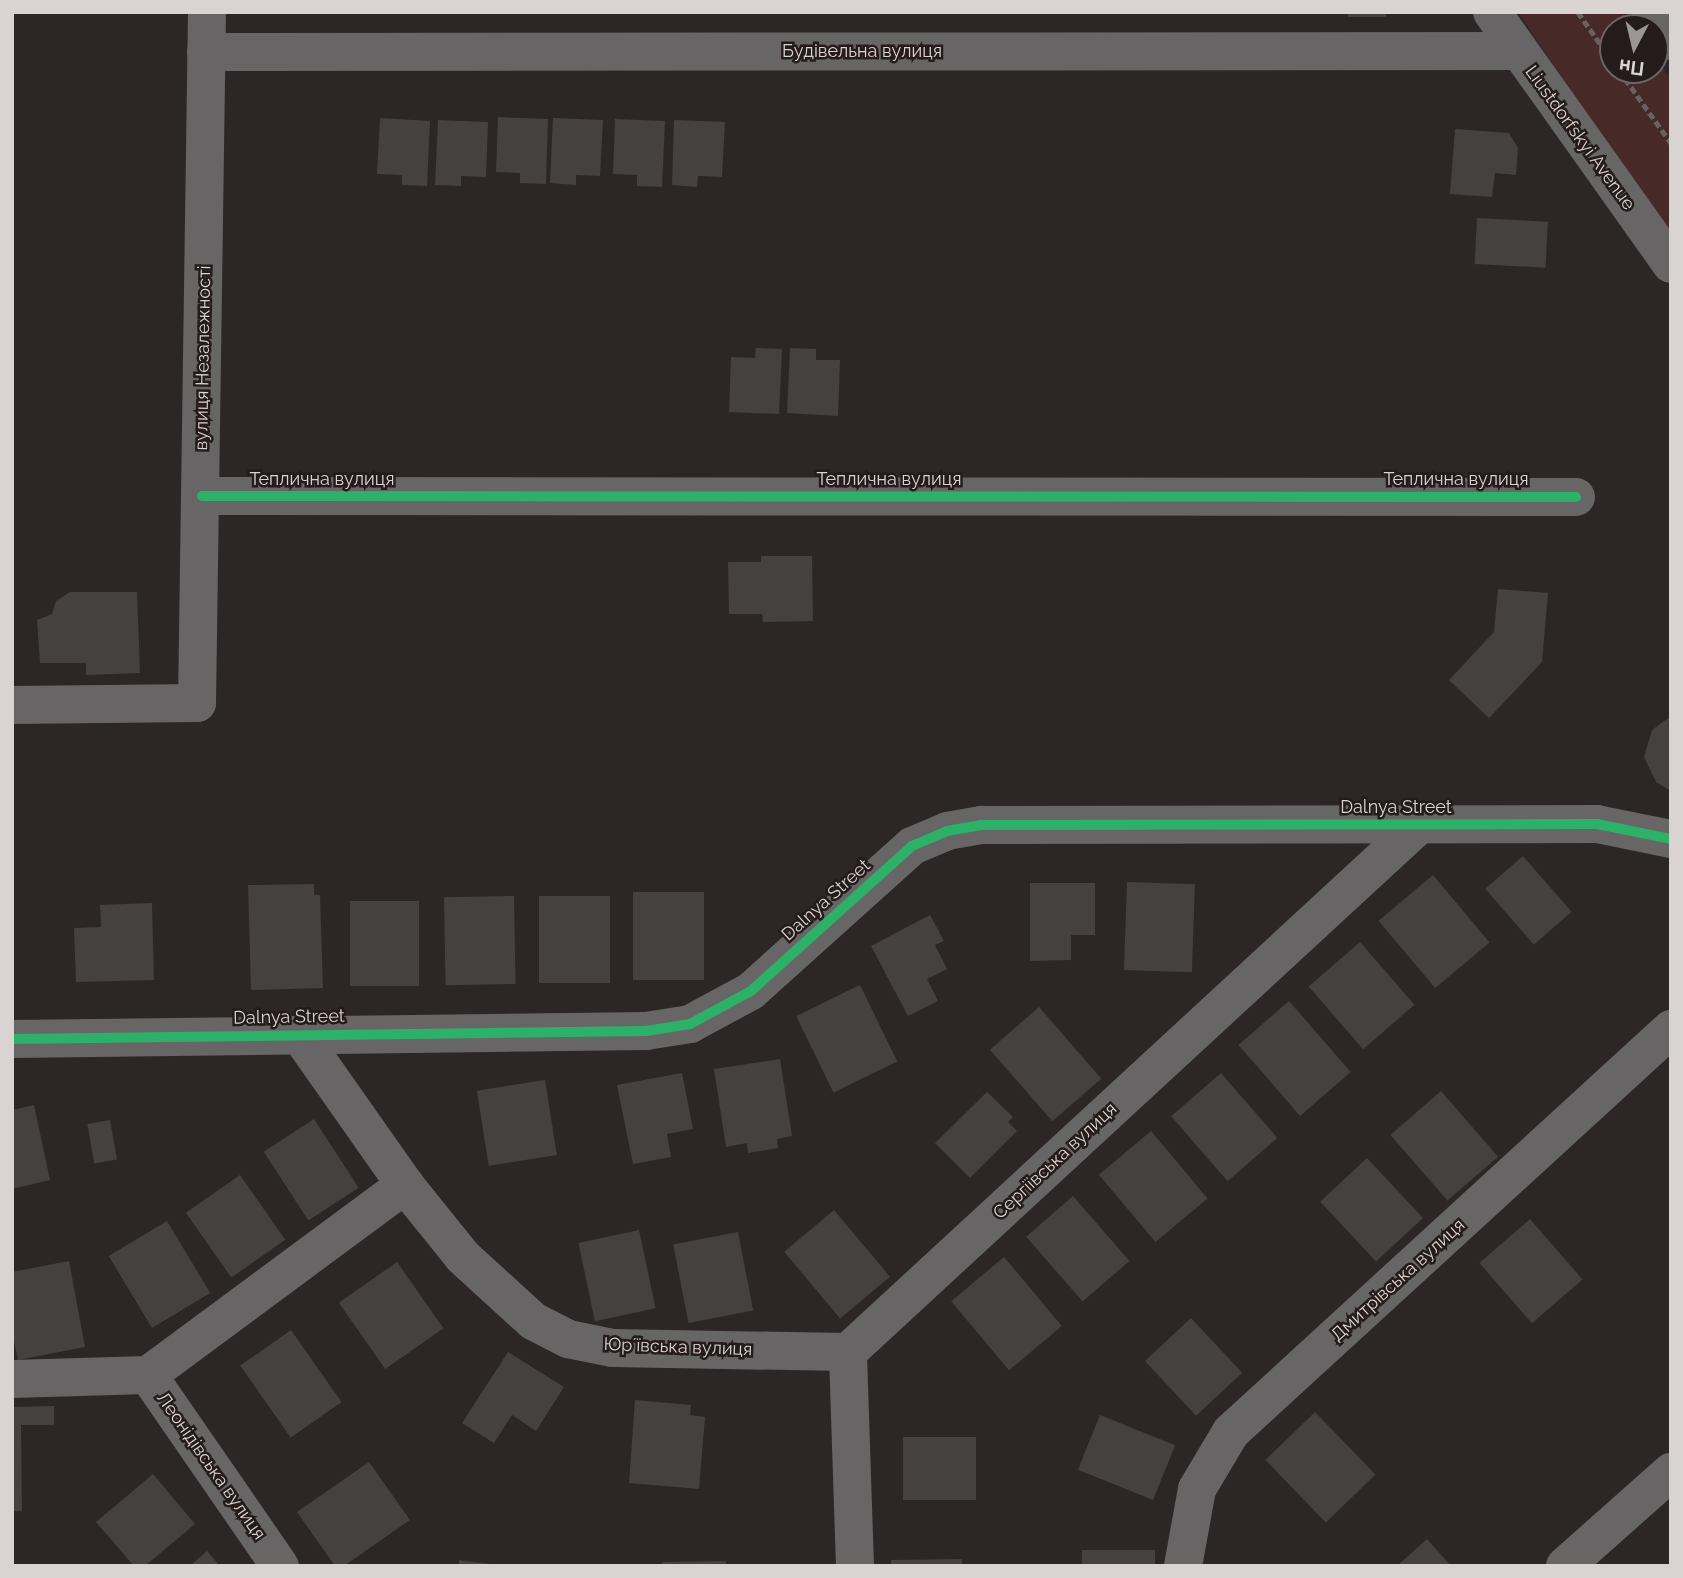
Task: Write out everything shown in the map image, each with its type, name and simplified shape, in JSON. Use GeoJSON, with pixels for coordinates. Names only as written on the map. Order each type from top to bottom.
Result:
{"type":"FeatureCollection","features":[{"type":"Feature","properties":{"kind":"street","name":"вулиця Незалежності"},"geometry":{"type":"LineString","coordinates":[[12,705],[197,703],[207,12]]}},
{"type":"Feature","properties":{"kind":"street","name":"Liustdorfskyi Avenue"},"geometry":{"type":"LineString","coordinates":[[1492,12],[1517,51],[1671,264]]}},
{"type":"Feature","properties":{"kind":"street"},"geometry":{"type":"LineString","coordinates":[[1651,12],[1671,41]]}},
{"type":"Feature","properties":{"kind":"street","name":"Будівельна вулиця"},"geometry":{"type":"LineString","coordinates":[[206,52],[1517,51]]}},
{"type":"Feature","properties":{"kind":"street","name":"Теплична вулиця"},"geometry":{"type":"LineString","coordinates":[[202,496],[1576,497]]}},
{"type":"Feature","properties":{"kind":"street","name":"Dalnya Street"},"geometry":{"type":"LineString","coordinates":[[12,1040],[646,1031],[690,1024],[751,991],[912,846],[947,831],[982,825],[1597,824],[1671,839]]}},
{"type":"Feature","properties":{"kind":"street","name":"Сергіївська вулиця"},"geometry":{"type":"LineString","coordinates":[[848,1352],[1419,825]]}},
{"type":"Feature","properties":{"kind":"street","name":"Дмитрівська вулиця"},"geometry":{"type":"LineString","coordinates":[[1183,1566],[1197,1489],[1231,1432],[1671,1030]]}},
{"type":"Feature","properties":{"kind":"street","name":"Юрʼївська вулиця"},"geometry":{"type":"LineString","coordinates":[[299,1034],[405,1185],[495,1290],[533,1321],[568,1339],[613,1348],[848,1352]]}},
{"type":"Feature","properties":{"kind":"street"},"geometry":{"type":"LineString","coordinates":[[148,1375],[405,1185]]}},
{"type":"Feature","properties":{"kind":"street"},"geometry":{"type":"LineString","coordinates":[[848,1352],[855,1566]]}},
{"type":"Feature","properties":{"kind":"street","name":"Леонідівська вулиця"},"geometry":{"type":"LineString","coordinates":[[12,1379],[148,1375],[281,1566]]}},
{"type":"Feature","properties":{"kind":"street"},"geometry":{"type":"LineString","coordinates":[[1565,1566],[1671,1472]]}},
{"type":"Feature","properties":{"kind":"path"},"geometry":{"type":"LineString","coordinates":[[1578,12],[1599,42]]}},
{"type":"Feature","properties":{"kind":"path"},"geometry":{"type":"LineString","coordinates":[[1629,84],[1671,143]]}},
{"type":"Feature","properties":{"kind":"shaded area"},"geometry":{"type":"Polygon","coordinates":[[[1518,12],[1623,12],[1624,14],[1599,14],[1599,84],[1669,84],[1669,77],[1671,80],[1671,239],[1518,12]]]}},
{"type":"Feature","properties":{"kind":"building"},"geometry":{"type":"Polygon","coordinates":[[[1348,12],[1386,12],[1386,17],[1348,17],[1348,12]]]}},
{"type":"Feature","properties":{"kind":"building"},"geometry":{"type":"Polygon","coordinates":[[[498,117],[548,119],[546,184],[520,183],[520,173],[496,172],[498,117]]]}},
{"type":"Feature","properties":{"kind":"building"},"geometry":{"type":"Polygon","coordinates":[[[380,118],[430,121],[427,186],[402,185],[402,175],[377,174],[380,118]]]}},
{"type":"Feature","properties":{"kind":"building"},"geometry":{"type":"Polygon","coordinates":[[[553,118],[603,120],[600,176],[576,175],[576,185],[550,183],[553,118]]]}},
{"type":"Feature","properties":{"kind":"building"},"geometry":{"type":"Polygon","coordinates":[[[615,119],[665,121],[662,187],[637,186],[637,175],[613,174],[615,119]]]}},
{"type":"Feature","properties":{"kind":"building"},"geometry":{"type":"Polygon","coordinates":[[[438,120],[488,122],[486,177],[461,176],[461,186],[435,185],[438,120]]]}},
{"type":"Feature","properties":{"kind":"building"},"geometry":{"type":"Polygon","coordinates":[[[674,120],[725,122],[722,177],[698,176],[697,187],[672,185],[674,120]]]}},
{"type":"Feature","properties":{"kind":"building"},"geometry":{"type":"Polygon","coordinates":[[[1455,129],[1509,133],[1518,148],[1516,175],[1495,173],[1492,197],[1450,194],[1455,129]]]}},
{"type":"Feature","properties":{"kind":"building"},"geometry":{"type":"Polygon","coordinates":[[[1477,218],[1548,222],[1545,268],[1475,264],[1477,218]]]}},
{"type":"Feature","properties":{"kind":"building"},"geometry":{"type":"Polygon","coordinates":[[[756,348],[782,349],[779,414],[729,412],[731,357],[755,358],[756,348]]]}},
{"type":"Feature","properties":{"kind":"building"},"geometry":{"type":"Polygon","coordinates":[[[790,348],[816,349],[816,360],[840,360],[838,416],[787,413],[790,348]]]}},
{"type":"Feature","properties":{"kind":"building"},"geometry":{"type":"Polygon","coordinates":[[[761,556],[812,556],[813,621],[763,622],[762,614],[729,614],[728,562],[761,562],[761,556]]]}},
{"type":"Feature","properties":{"kind":"building"},"geometry":{"type":"Polygon","coordinates":[[[1498,589],[1548,593],[1542,662],[1489,718],[1449,680],[1494,632],[1498,589]]]}},
{"type":"Feature","properties":{"kind":"building"},"geometry":{"type":"Polygon","coordinates":[[[70,592],[137,592],[140,673],[86,675],[86,663],[40,663],[37,620],[52,614],[56,601],[70,592]]]}},
{"type":"Feature","properties":{"kind":"building"},"geometry":{"type":"Polygon","coordinates":[[[1671,716],[1671,791],[1656,782],[1644,757],[1652,730],[1671,716]]]}},
{"type":"Feature","properties":{"kind":"building"},"geometry":{"type":"Polygon","coordinates":[[[1523,856],[1572,912],[1534,945],[1485,889],[1523,856]]]}},
{"type":"Feature","properties":{"kind":"building"},"geometry":{"type":"Polygon","coordinates":[[[1433,875],[1490,942],[1435,988],[1379,921],[1433,875]]]}},
{"type":"Feature","properties":{"kind":"building"},"geometry":{"type":"Polygon","coordinates":[[[1127,882],[1195,884],[1192,972],[1124,970],[1127,882]]]}},
{"type":"Feature","properties":{"kind":"building"},"geometry":{"type":"Polygon","coordinates":[[[1030,883],[1095,883],[1095,935],[1071,935],[1071,960],[1030,961],[1030,883]]]}},
{"type":"Feature","properties":{"kind":"building"},"geometry":{"type":"Polygon","coordinates":[[[314,884],[314,895],[320,895],[323,988],[251,990],[248,885],[314,884]]]}},
{"type":"Feature","properties":{"kind":"building"},"geometry":{"type":"Polygon","coordinates":[[[633,892],[704,892],[704,980],[633,980],[633,892]]]}},
{"type":"Feature","properties":{"kind":"building"},"geometry":{"type":"Polygon","coordinates":[[[514,896],[516,984],[446,985],[444,897],[514,896]]]}},
{"type":"Feature","properties":{"kind":"building"},"geometry":{"type":"Polygon","coordinates":[[[539,896],[610,896],[610,983],[539,983],[539,896]]]}},
{"type":"Feature","properties":{"kind":"building"},"geometry":{"type":"Polygon","coordinates":[[[350,901],[419,901],[419,986],[350,986],[350,901]]]}},
{"type":"Feature","properties":{"kind":"building"},"geometry":{"type":"Polygon","coordinates":[[[152,903],[154,980],[76,982],[74,928],[101,927],[100,905],[152,903]]]}},
{"type":"Feature","properties":{"kind":"building"},"geometry":{"type":"Polygon","coordinates":[[[930,915],[944,941],[935,945],[947,969],[927,979],[938,1001],[908,1016],[871,946],[930,915]]]}},
{"type":"Feature","properties":{"kind":"building"},"geometry":{"type":"Polygon","coordinates":[[[1360,942],[1414,1005],[1363,1049],[1309,987],[1360,942]]]}},
{"type":"Feature","properties":{"kind":"building"},"geometry":{"type":"Polygon","coordinates":[[[860,985],[897,1061],[833,1093],[796,1016],[860,985]]]}},
{"type":"Feature","properties":{"kind":"building"},"geometry":{"type":"Polygon","coordinates":[[[1289,1001],[1351,1072],[1300,1116],[1238,1045],[1289,1001]]]}},
{"type":"Feature","properties":{"kind":"building"},"geometry":{"type":"Polygon","coordinates":[[[1039,1007],[1101,1079],[1052,1121],[990,1050],[1039,1007]]]}},
{"type":"Feature","properties":{"kind":"building"},"geometry":{"type":"Polygon","coordinates":[[[780,1059],[792,1136],[777,1139],[778,1148],[748,1153],[747,1143],[726,1147],[714,1069],[780,1059]]]}},
{"type":"Feature","properties":{"kind":"building"},"geometry":{"type":"Polygon","coordinates":[[[682,1073],[693,1129],[667,1134],[671,1157],[633,1164],[617,1085],[682,1073]]]}},
{"type":"Feature","properties":{"kind":"building"},"geometry":{"type":"Polygon","coordinates":[[[1221,1073],[1277,1138],[1228,1181],[1171,1116],[1221,1073]]]}},
{"type":"Feature","properties":{"kind":"building"},"geometry":{"type":"Polygon","coordinates":[[[545,1080],[557,1155],[489,1166],[477,1091],[545,1080]]]}},
{"type":"Feature","properties":{"kind":"building"},"geometry":{"type":"Polygon","coordinates":[[[1441,1091],[1498,1157],[1448,1201],[1390,1135],[1441,1091]]]}},
{"type":"Feature","properties":{"kind":"building"},"geometry":{"type":"Polygon","coordinates":[[[987,1092],[1013,1117],[1008,1122],[1017,1131],[970,1178],[935,1143],[987,1092]]]}},
{"type":"Feature","properties":{"kind":"building"},"geometry":{"type":"Polygon","coordinates":[[[34,1105],[50,1180],[12,1189],[12,1110],[34,1105]]]}},
{"type":"Feature","properties":{"kind":"building"},"geometry":{"type":"Polygon","coordinates":[[[314,1119],[359,1188],[308,1220],[264,1152],[314,1119]]]}},
{"type":"Feature","properties":{"kind":"building"},"geometry":{"type":"Polygon","coordinates":[[[110,1120],[117,1159],[94,1163],[87,1124],[110,1120]]]}},
{"type":"Feature","properties":{"kind":"building"},"geometry":{"type":"Polygon","coordinates":[[[1151,1131],[1208,1198],[1155,1242],[1099,1175],[1151,1131]]]}},
{"type":"Feature","properties":{"kind":"building"},"geometry":{"type":"Polygon","coordinates":[[[1367,1158],[1423,1218],[1376,1262],[1320,1202],[1367,1158]]]}},
{"type":"Feature","properties":{"kind":"building"},"geometry":{"type":"Polygon","coordinates":[[[240,1175],[285,1240],[231,1278],[186,1213],[240,1175]]]}},
{"type":"Feature","properties":{"kind":"building"},"geometry":{"type":"Polygon","coordinates":[[[1073,1196],[1129,1261],[1083,1302],[1026,1237],[1073,1196]]]}},
{"type":"Feature","properties":{"kind":"building"},"geometry":{"type":"Polygon","coordinates":[[[834,1210],[890,1277],[840,1318],[784,1252],[834,1210]]]}},
{"type":"Feature","properties":{"kind":"building"},"geometry":{"type":"Polygon","coordinates":[[[1530,1219],[1582,1279],[1532,1323],[1479,1263],[1530,1219]]]}},
{"type":"Feature","properties":{"kind":"building"},"geometry":{"type":"Polygon","coordinates":[[[167,1221],[210,1293],[152,1328],[109,1256],[167,1221]]]}},
{"type":"Feature","properties":{"kind":"building"},"geometry":{"type":"Polygon","coordinates":[[[639,1230],[656,1308],[595,1321],[578,1243],[639,1230]]]}},
{"type":"Feature","properties":{"kind":"building"},"geometry":{"type":"Polygon","coordinates":[[[738,1232],[753,1311],[688,1323],[673,1245],[738,1232]]]}},
{"type":"Feature","properties":{"kind":"building"},"geometry":{"type":"Polygon","coordinates":[[[1004,1257],[1062,1326],[1009,1370],[951,1301],[1004,1257]]]}},
{"type":"Feature","properties":{"kind":"building"},"geometry":{"type":"Polygon","coordinates":[[[69,1261],[85,1347],[18,1360],[12,1332],[12,1272],[69,1261]]]}},
{"type":"Feature","properties":{"kind":"building"},"geometry":{"type":"Polygon","coordinates":[[[397,1262],[443,1328],[385,1369],[339,1303],[397,1262]]]}},
{"type":"Feature","properties":{"kind":"building"},"geometry":{"type":"Polygon","coordinates":[[[1191,1318],[1242,1373],[1196,1416],[1145,1361],[1191,1318]]]}},
{"type":"Feature","properties":{"kind":"building"},"geometry":{"type":"Polygon","coordinates":[[[291,1330],[341,1402],[291,1438],[240,1366],[291,1330]]]}},
{"type":"Feature","properties":{"kind":"building"},"geometry":{"type":"Polygon","coordinates":[[[508,1352],[564,1387],[536,1431],[512,1415],[494,1443],[462,1423],[508,1352]]]}},
{"type":"Feature","properties":{"kind":"building"},"geometry":{"type":"Polygon","coordinates":[[[635,1400],[691,1405],[690,1415],[705,1417],[699,1489],[629,1483],[635,1400]]]}},
{"type":"Feature","properties":{"kind":"building"},"geometry":{"type":"Polygon","coordinates":[[[54,1406],[54,1425],[21,1425],[22,1511],[12,1511],[12,1407],[54,1406]]]}},
{"type":"Feature","properties":{"kind":"building"},"geometry":{"type":"Polygon","coordinates":[[[1315,1412],[1375,1475],[1326,1523],[1265,1460],[1315,1412]]]}},
{"type":"Feature","properties":{"kind":"building"},"geometry":{"type":"Polygon","coordinates":[[[1100,1415],[1175,1445],[1153,1500],[1078,1470],[1100,1415]]]}},
{"type":"Feature","properties":{"kind":"building"},"geometry":{"type":"Polygon","coordinates":[[[903,1437],[976,1437],[976,1500],[903,1500],[903,1437]]]}},
{"type":"Feature","properties":{"kind":"building"},"geometry":{"type":"Polygon","coordinates":[[[369,1462],[410,1520],[344,1566],[335,1566],[297,1512],[369,1462]]]}},
{"type":"Feature","properties":{"kind":"building"},"geometry":{"type":"Polygon","coordinates":[[[153,1474],[195,1524],[145,1566],[134,1566],[96,1522],[153,1474]]]}},
{"type":"Feature","properties":{"kind":"building"},"geometry":{"type":"Polygon","coordinates":[[[1427,1539],[1451,1566],[1397,1566],[1427,1539]]]}},
{"type":"Feature","properties":{"kind":"building"},"geometry":{"type":"Polygon","coordinates":[[[1082,1550],[1155,1550],[1155,1566],[1082,1566],[1082,1550]]]}},
{"type":"Feature","properties":{"kind":"building"},"geometry":{"type":"Polygon","coordinates":[[[207,1551],[220,1566],[190,1566],[207,1551]]]}},
{"type":"Feature","properties":{"kind":"building"},"geometry":{"type":"Polygon","coordinates":[[[962,1559],[962,1566],[891,1566],[891,1560],[962,1559]]]}},
{"type":"Feature","properties":{"kind":"building"},"geometry":{"type":"Polygon","coordinates":[[[459,1560],[491,1564],[491,1566],[459,1566],[459,1560]]]}},
{"type":"Feature","properties":{"kind":"building"},"geometry":{"type":"Polygon","coordinates":[[[726,1561],[726,1566],[662,1566],[662,1562],[726,1561]]]}},
{"type":"Feature","properties":{"kind":"cycle path"},"geometry":{"type":"LineString","coordinates":[[202,496],[1576,497]]}},
{"type":"Feature","properties":{"kind":"cycle path"},"geometry":{"type":"LineString","coordinates":[[12,1039],[646,1031],[690,1024],[751,991],[912,846],[947,831],[982,825],[1597,824],[1671,839]]}}]}
